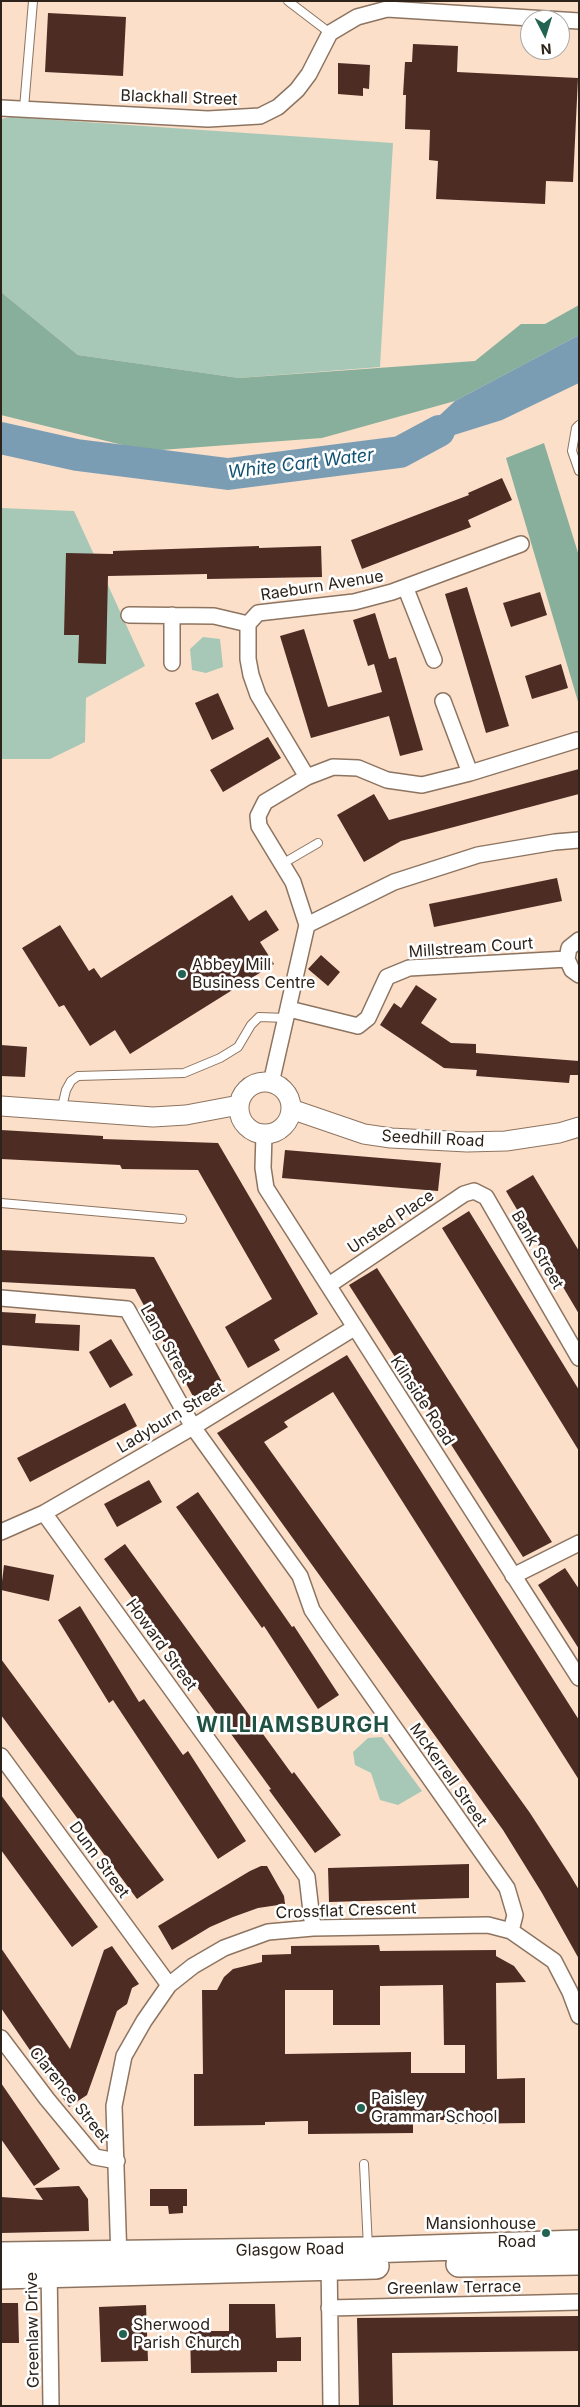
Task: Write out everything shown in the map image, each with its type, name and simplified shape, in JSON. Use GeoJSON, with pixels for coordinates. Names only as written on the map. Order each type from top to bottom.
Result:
{"type":"FeatureCollection","features":[{"type":"Feature","properties":{"kind":"main road","name":"Glasgow Road"},"geometry":{"type":"LineString","coordinates":[[329,2258],[368,2250],[579,2243]]}},
{"type":"Feature","properties":{"kind":"main road","name":"Glasgow Road"},"geometry":{"type":"LineString","coordinates":[[1,2255],[49,2265]]}},
{"type":"Feature","properties":{"kind":"main road","name":"Glasgow Road"},"geometry":{"type":"LineString","coordinates":[[1,2276],[49,2265],[120,2263],[329,2258],[579,2262]]}},
{"type":"Feature","properties":{"kind":"street"},"geometry":{"type":"LineString","coordinates":[[330,33],[357,17],[388,5],[579,21]]}},
{"type":"Feature","properties":{"kind":"street","name":"Blackhall Street"},"geometry":{"type":"LineString","coordinates":[[1,108],[208,119],[260,116],[278,107],[297,90],[309,74],[330,33]]}},
{"type":"Feature","properties":{"kind":"street","name":"Raeburn Avenue"},"geometry":{"type":"LineString","coordinates":[[307,777],[258,694],[248,659],[248,624],[258,613],[354,602],[406,588],[521,544]]}},
{"type":"Feature","properties":{"kind":"street","name":"Raeburn Avenue"},"geometry":{"type":"LineString","coordinates":[[406,588],[434,660]]}},
{"type":"Feature","properties":{"kind":"street","name":"Raeburn Avenue"},"geometry":{"type":"LineString","coordinates":[[129,615],[214,616],[248,624]]}},
{"type":"Feature","properties":{"kind":"street"},"geometry":{"type":"LineString","coordinates":[[172,615],[172,664]]}},
{"type":"Feature","properties":{"kind":"street"},"geometry":{"type":"LineString","coordinates":[[444,702],[470,773]]}},
{"type":"Feature","properties":{"kind":"street"},"geometry":{"type":"LineString","coordinates":[[271,1083],[307,925],[292,882],[259,826],[258,816],[265,802],[307,777],[334,767],[358,768],[387,780],[422,785],[470,773],[577,740]]}},
{"type":"Feature","properties":{"kind":"street"},"geometry":{"type":"LineString","coordinates":[[307,925],[394,882],[478,855],[555,842],[579,840]]}},
{"type":"Feature","properties":{"kind":"street"},"geometry":{"type":"LineString","coordinates":[[579,940],[569,948],[567,959],[572,970],[579,975]]}},
{"type":"Feature","properties":{"kind":"street","name":"Millstream Court"},"geometry":{"type":"LineString","coordinates":[[288,1013],[358,1026],[368,1018],[387,977],[409,968],[567,959]]}},
{"type":"Feature","properties":{"kind":"street"},"geometry":{"type":"LineString","coordinates":[[257,1083],[271,1083],[287,1094],[291,1109],[289,1118],[282,1128],[264,1134],[256,1132],[244,1124],[240,1116],[239,1106],[242,1097],[251,1086],[257,1083]]}},
{"type":"Feature","properties":{"kind":"street"},"geometry":{"type":"LineString","coordinates":[[1,1106],[153,1117],[186,1115],[239,1106]]}},
{"type":"Feature","properties":{"kind":"street","name":"Seedhill Road"},"geometry":{"type":"LineString","coordinates":[[291,1109],[364,1134],[391,1138],[467,1142],[506,1141],[559,1133],[579,1127]]}},
{"type":"Feature","properties":{"kind":"street","name":"Kilnside Road"},"geometry":{"type":"LineString","coordinates":[[264,1134],[263,1168],[266,1188],[579,1678]]}},
{"type":"Feature","properties":{"kind":"street","name":"Unsted Place"},"geometry":{"type":"LineString","coordinates":[[329,1285],[464,1194],[474,1191]]}},
{"type":"Feature","properties":{"kind":"street","name":"Bank Street"},"geometry":{"type":"LineString","coordinates":[[474,1191],[486,1197],[579,1358]]}},
{"type":"Feature","properties":{"kind":"street","name":"Lang Street"},"geometry":{"type":"LineString","coordinates":[[1,1298],[127,1309],[193,1427]]}},
{"type":"Feature","properties":{"kind":"street","name":"Ladyburn Street"},"geometry":{"type":"LineString","coordinates":[[1,1532],[44,1513],[193,1427],[354,1328]]}},
{"type":"Feature","properties":{"kind":"street","name":"McKerrell Street"},"geometry":{"type":"LineString","coordinates":[[193,1427],[300,1576],[312,1610],[329,1635],[507,1888],[514,1915],[511,1931]]}},
{"type":"Feature","properties":{"kind":"street","name":"Howard Street"},"geometry":{"type":"LineString","coordinates":[[44,1513],[307,1877],[313,1928]]}},
{"type":"Feature","properties":{"kind":"street"},"geometry":{"type":"LineString","coordinates":[[513,1576],[579,1543]]}},
{"type":"Feature","properties":{"kind":"street","name":"Dunn Street"},"geometry":{"type":"LineString","coordinates":[[1,1756],[169,1985]]}},
{"type":"Feature","properties":{"kind":"street","name":"Crossflat Crescent"},"geometry":{"type":"LineString","coordinates":[[120,2263],[114,2106],[124,2056],[144,2021],[169,1985],[193,1966],[224,1948],[268,1932],[313,1928],[488,1924],[511,1931]]}},
{"type":"Feature","properties":{"kind":"street"},"geometry":{"type":"LineString","coordinates":[[511,1931],[554,1961],[570,1992],[579,2016]]}},
{"type":"Feature","properties":{"kind":"street","name":"Clarence Street"},"geometry":{"type":"LineString","coordinates":[[1,2038],[47,2099],[95,2157],[117,2161]]}},
{"type":"Feature","properties":{"kind":"street"},"geometry":{"type":"LineString","coordinates":[[329,2258],[331,2406]]}},
{"type":"Feature","properties":{"kind":"street","name":"Greenlaw Drive"},"geometry":{"type":"LineString","coordinates":[[49,2265],[51,2406]]}},
{"type":"Feature","properties":{"kind":"street","name":"Greenlaw Terrace"},"geometry":{"type":"LineString","coordinates":[[329,2308],[579,2302]]}},
{"type":"Feature","properties":{"kind":"lane"},"geometry":{"type":"LineString","coordinates":[[24,108],[33,1]]}},
{"type":"Feature","properties":{"kind":"lane"},"geometry":{"type":"LineString","coordinates":[[288,1],[330,33]]}},
{"type":"Feature","properties":{"kind":"lane"},"geometry":{"type":"LineString","coordinates":[[579,425],[576,428],[572,450],[579,471]]}},
{"type":"Feature","properties":{"kind":"lane"},"geometry":{"type":"LineString","coordinates":[[282,864],[318,843]]}},
{"type":"Feature","properties":{"kind":"lane"},"geometry":{"type":"LineString","coordinates":[[61,1111],[66,1090],[71,1081],[78,1076],[184,1073],[220,1058],[238,1047],[251,1025],[259,1017],[288,1013]]}},
{"type":"Feature","properties":{"kind":"lane"},"geometry":{"type":"LineString","coordinates":[[1,1203],[182,1219]]}},
{"type":"Feature","properties":{"kind":"lane"},"geometry":{"type":"LineString","coordinates":[[364,2164],[368,2250]]}},
{"type":"Feature","properties":{"kind":"green space"},"geometry":{"type":"Polygon","coordinates":[[[11,117],[393,143],[380,367],[239,378],[78,355],[1,292],[1,119],[11,117]]]}},
{"type":"Feature","properties":{"kind":"green space"},"geometry":{"type":"Polygon","coordinates":[[[1,292],[78,355],[239,378],[475,361],[521,324],[545,324],[579,305],[579,335],[455,401],[322,438],[147,451],[1,415],[1,292]]]}},
{"type":"Feature","properties":{"kind":"green space"},"geometry":{"type":"Polygon","coordinates":[[[544,443],[579,556],[579,705],[506,458],[544,443]]]}},
{"type":"Feature","properties":{"kind":"green space"},"geometry":{"type":"Polygon","coordinates":[[[1,508],[74,511],[145,666],[86,698],[85,742],[50,759],[1,759],[1,508]]]}},
{"type":"Feature","properties":{"kind":"green space"},"geometry":{"type":"Polygon","coordinates":[[[203,637],[220,639],[223,667],[206,673],[192,670],[190,649],[203,637]]]}},
{"type":"Feature","properties":{"kind":"green space"},"geometry":{"type":"Polygon","coordinates":[[[382,1737],[422,1791],[398,1805],[380,1800],[371,1773],[355,1765],[353,1752],[368,1738],[382,1737]]]}},
{"type":"Feature","properties":{"kind":"water","name":"White Cart Water"},"geometry":{"type":"Polygon","coordinates":[[[579,335],[579,383],[502,420],[400,452],[455,401],[579,335]]]}},
{"type":"Feature","properties":{"kind":"building"},"geometry":{"type":"Polygon","coordinates":[[[48,13],[126,17],[123,76],[45,72],[48,13]]]}},
{"type":"Feature","properties":{"kind":"building"},"geometry":{"type":"Polygon","coordinates":[[[413,44],[458,46],[457,72],[578,78],[573,182],[546,181],[545,204],[436,199],[438,161],[429,160],[430,130],[405,129],[406,95],[403,95],[405,62],[412,62],[413,44]]]}},
{"type":"Feature","properties":{"kind":"building"},"geometry":{"type":"Polygon","coordinates":[[[338,63],[370,65],[369,89],[363,88],[363,96],[338,94],[338,63]]]}},
{"type":"Feature","properties":{"kind":"building"},"geometry":{"type":"Polygon","coordinates":[[[502,478],[512,500],[468,520],[471,527],[362,569],[351,540],[469,495],[468,493],[502,478]]]}},
{"type":"Feature","properties":{"kind":"building"},"geometry":{"type":"Polygon","coordinates":[[[259,546],[259,548],[321,546],[322,577],[207,579],[207,574],[108,576],[106,664],[78,663],[79,635],[64,635],[66,553],[113,554],[113,551],[259,546]]]}},
{"type":"Feature","properties":{"kind":"building"},"geometry":{"type":"Polygon","coordinates":[[[467,587],[509,726],[486,733],[445,594],[467,587]]]}},
{"type":"Feature","properties":{"kind":"building"},"geometry":{"type":"Polygon","coordinates":[[[540,592],[547,615],[511,627],[503,603],[540,592]]]}},
{"type":"Feature","properties":{"kind":"building"},"geometry":{"type":"Polygon","coordinates":[[[375,613],[389,659],[396,657],[423,750],[400,756],[389,716],[311,738],[280,636],[304,629],[328,707],[382,692],[374,664],[368,666],[353,620],[375,613]]]}},
{"type":"Feature","properties":{"kind":"building"},"geometry":{"type":"Polygon","coordinates":[[[561,664],[568,688],[532,699],[525,676],[561,664]]]}},
{"type":"Feature","properties":{"kind":"building"},"geometry":{"type":"Polygon","coordinates":[[[218,693],[234,729],[212,740],[195,703],[218,693]]]}},
{"type":"Feature","properties":{"kind":"building"},"geometry":{"type":"Polygon","coordinates":[[[268,737],[281,758],[223,792],[210,770],[268,737]]]}},
{"type":"Feature","properties":{"kind":"building"},"geometry":{"type":"Polygon","coordinates":[[[579,769],[579,794],[401,841],[364,862],[337,815],[374,794],[389,820],[579,769]]]}},
{"type":"Feature","properties":{"kind":"building"},"geometry":{"type":"Polygon","coordinates":[[[557,878],[562,901],[434,927],[429,904],[557,878]]]}},
{"type":"Feature","properties":{"kind":"building","name":"Abbey Mill Business Centre"},"geometry":{"type":"Polygon","coordinates":[[[232,895],[249,921],[266,910],[279,930],[260,942],[274,964],[130,1054],[115,1030],[90,1046],[64,1005],[59,1007],[22,948],[60,925],[89,971],[94,968],[101,978],[232,895]]]}},
{"type":"Feature","properties":{"kind":"building"},"geometry":{"type":"Polygon","coordinates":[[[321,955],[340,972],[328,986],[308,969],[321,955]]]}},
{"type":"Feature","properties":{"kind":"building"},"geometry":{"type":"Polygon","coordinates":[[[416,985],[437,999],[421,1023],[451,1043],[476,1044],[476,1053],[579,1061],[579,1075],[570,1075],[569,1083],[476,1076],[477,1070],[444,1068],[380,1025],[394,1003],[401,1008],[416,985]]]}},
{"type":"Feature","properties":{"kind":"building"},"geometry":{"type":"Polygon","coordinates":[[[1,1045],[27,1047],[25,1077],[1,1076],[1,1045]]]}},
{"type":"Feature","properties":{"kind":"building"},"geometry":{"type":"Polygon","coordinates":[[[1,1130],[103,1136],[103,1139],[218,1143],[318,1314],[274,1340],[280,1350],[248,1368],[225,1327],[272,1299],[198,1170],[122,1169],[120,1165],[1,1159],[1,1130]]]}},
{"type":"Feature","properties":{"kind":"building"},"geometry":{"type":"Polygon","coordinates":[[[285,1150],[441,1163],[438,1191],[282,1178],[285,1150]]]}},
{"type":"Feature","properties":{"kind":"building"},"geometry":{"type":"Polygon","coordinates":[[[533,1175],[579,1251],[579,1314],[506,1191],[533,1175]]]}},
{"type":"Feature","properties":{"kind":"building"},"geometry":{"type":"Polygon","coordinates":[[[469,1211],[579,1390],[579,1451],[442,1228],[469,1211]]]}},
{"type":"Feature","properties":{"kind":"building"},"geometry":{"type":"Polygon","coordinates":[[[1,1250],[154,1257],[223,1384],[195,1400],[135,1289],[1,1282],[1,1250]]]}},
{"type":"Feature","properties":{"kind":"building"},"geometry":{"type":"Polygon","coordinates":[[[377,1268],[552,1542],[523,1557],[349,1285],[377,1268]]]}},
{"type":"Feature","properties":{"kind":"building"},"geometry":{"type":"Polygon","coordinates":[[[1,1312],[36,1314],[35,1323],[80,1325],[79,1351],[1,1345],[1,1312]]]}},
{"type":"Feature","properties":{"kind":"building"},"geometry":{"type":"Polygon","coordinates":[[[111,1339],[133,1375],[110,1388],[89,1352],[111,1339]]]}},
{"type":"Feature","properties":{"kind":"building"},"geometry":{"type":"Polygon","coordinates":[[[347,1355],[579,1720],[579,1780],[333,1392],[284,1422],[288,1427],[264,1442],[530,1813],[570,1875],[579,1890],[579,1959],[542,1893],[503,1830],[217,1433],[347,1355]]]}},
{"type":"Feature","properties":{"kind":"building"},"geometry":{"type":"Polygon","coordinates":[[[125,1403],[137,1426],[30,1482],[17,1458],[125,1403]]]}},
{"type":"Feature","properties":{"kind":"building"},"geometry":{"type":"Polygon","coordinates":[[[149,1480],[162,1502],[117,1527],[104,1504],[149,1480]]]}},
{"type":"Feature","properties":{"kind":"building"},"geometry":{"type":"Polygon","coordinates":[[[198,1492],[292,1627],[294,1626],[339,1695],[318,1709],[264,1626],[262,1628],[176,1507],[198,1492]]]}},
{"type":"Feature","properties":{"kind":"building"},"geometry":{"type":"Polygon","coordinates":[[[125,1544],[292,1774],[294,1772],[341,1835],[315,1853],[269,1790],[271,1789],[104,1559],[125,1544]]]}},
{"type":"Feature","properties":{"kind":"building"},"geometry":{"type":"Polygon","coordinates":[[[4,1565],[54,1575],[49,1601],[1,1590],[4,1565]]]}},
{"type":"Feature","properties":{"kind":"building"},"geometry":{"type":"Polygon","coordinates":[[[565,1568],[579,1589],[579,1649],[538,1585],[565,1568]]]}},
{"type":"Feature","properties":{"kind":"building"},"geometry":{"type":"Polygon","coordinates":[[[80,1606],[139,1702],[144,1699],[183,1755],[188,1751],[246,1841],[218,1859],[113,1700],[109,1703],[58,1620],[80,1606]]]}},
{"type":"Feature","properties":{"kind":"building"},"geometry":{"type":"Polygon","coordinates":[[[1,1659],[164,1880],[137,1899],[1,1715],[1,1659]]]}},
{"type":"Feature","properties":{"kind":"building"},"geometry":{"type":"Polygon","coordinates":[[[1,1795],[98,1927],[72,1947],[1,1850],[1,1795]]]}},
{"type":"Feature","properties":{"kind":"building"},"geometry":{"type":"Polygon","coordinates":[[[469,1864],[469,1898],[329,1902],[328,1868],[469,1864]]]}},
{"type":"Feature","properties":{"kind":"building"},"geometry":{"type":"Polygon","coordinates":[[[261,1866],[267,1866],[284,1896],[285,1904],[258,1908],[233,1917],[210,1927],[172,1950],[158,1926],[261,1866]]]}},
{"type":"Feature","properties":{"kind":"building"},"geometry":{"type":"Polygon","coordinates":[[[379,1945],[380,1951],[496,1950],[496,1956],[514,1966],[526,1982],[496,1983],[497,2079],[525,2078],[525,2123],[454,2124],[454,2120],[413,2120],[413,2133],[308,2134],[308,2121],[265,2122],[265,2125],[194,2126],[194,2074],[203,2074],[202,1990],[217,1990],[224,1977],[233,1969],[262,1962],[262,1955],[291,1954],[291,1946],[379,1945]],[[443,1985],[380,1986],[380,2025],[333,2025],[333,1990],[285,1990],[285,2054],[411,2052],[411,2073],[465,2073],[465,2045],[444,2045],[443,1985]]]}},
{"type":"Feature","properties":{"kind":"building"},"geometry":{"type":"Polygon","coordinates":[[[112,1946],[139,1984],[132,1988],[127,2004],[117,2011],[87,2095],[69,2107],[1,2008],[1,1948],[70,2049],[104,1950],[112,1946]]]}},
{"type":"Feature","properties":{"kind":"building"},"geometry":{"type":"Polygon","coordinates":[[[1,2083],[60,2169],[34,2186],[1,2139],[1,2083]]]}},
{"type":"Feature","properties":{"kind":"building"},"geometry":{"type":"Polygon","coordinates":[[[79,2186],[88,2199],[89,2231],[1,2233],[1,2197],[43,2200],[35,2188],[79,2186]]]}},
{"type":"Feature","properties":{"kind":"building"},"geometry":{"type":"Polygon","coordinates":[[[150,2189],[187,2189],[187,2206],[183,2206],[183,2213],[169,2214],[168,2206],[150,2206],[150,2189]]]}},
{"type":"Feature","properties":{"kind":"building"},"geometry":{"type":"Polygon","coordinates":[[[1,2303],[18,2303],[19,2343],[1,2343],[1,2303]]]}},
{"type":"Feature","properties":{"kind":"building"},"geometry":{"type":"Polygon","coordinates":[[[229,2304],[275,2304],[276,2338],[301,2337],[301,2361],[277,2361],[277,2372],[191,2373],[190,2331],[229,2331],[229,2304]]]}},
{"type":"Feature","properties":{"kind":"building","name":"Sherwood Parish Church"},"geometry":{"type":"Polygon","coordinates":[[[146,2305],[148,2361],[101,2362],[99,2307],[146,2305]]]}},
{"type":"Feature","properties":{"kind":"building"},"geometry":{"type":"Polygon","coordinates":[[[579,2316],[579,2351],[392,2353],[393,2406],[359,2406],[357,2318],[579,2316]]]}},
{"type":"Feature","properties":{"kind":"waterway","name":"White Cart Water"},"geometry":{"type":"LineString","coordinates":[[1,438],[77,455],[228,474],[400,452],[439,431]]}},
{"type":"Feature","properties":{"kind":"place","name":"Abbey Mill Business Centre"},"geometry":{"type":"Point","coordinates":[182,974]}},
{"type":"Feature","properties":{"kind":"place","name":"Paisley Grammar School"},"geometry":{"type":"Point","coordinates":[361,2108]}},
{"type":"Feature","properties":{"kind":"place","name":"Mansionhouse Road"},"geometry":{"type":"Point","coordinates":[546,2233]}},
{"type":"Feature","properties":{"kind":"place","name":"Sherwood Parish Church"},"geometry":{"type":"Point","coordinates":[123,2334]}},
{"type":"Feature","properties":{"kind":"district","name":"WILLIAMSBURGH"},"geometry":{"type":"Point","coordinates":[293,1726]}}]}
